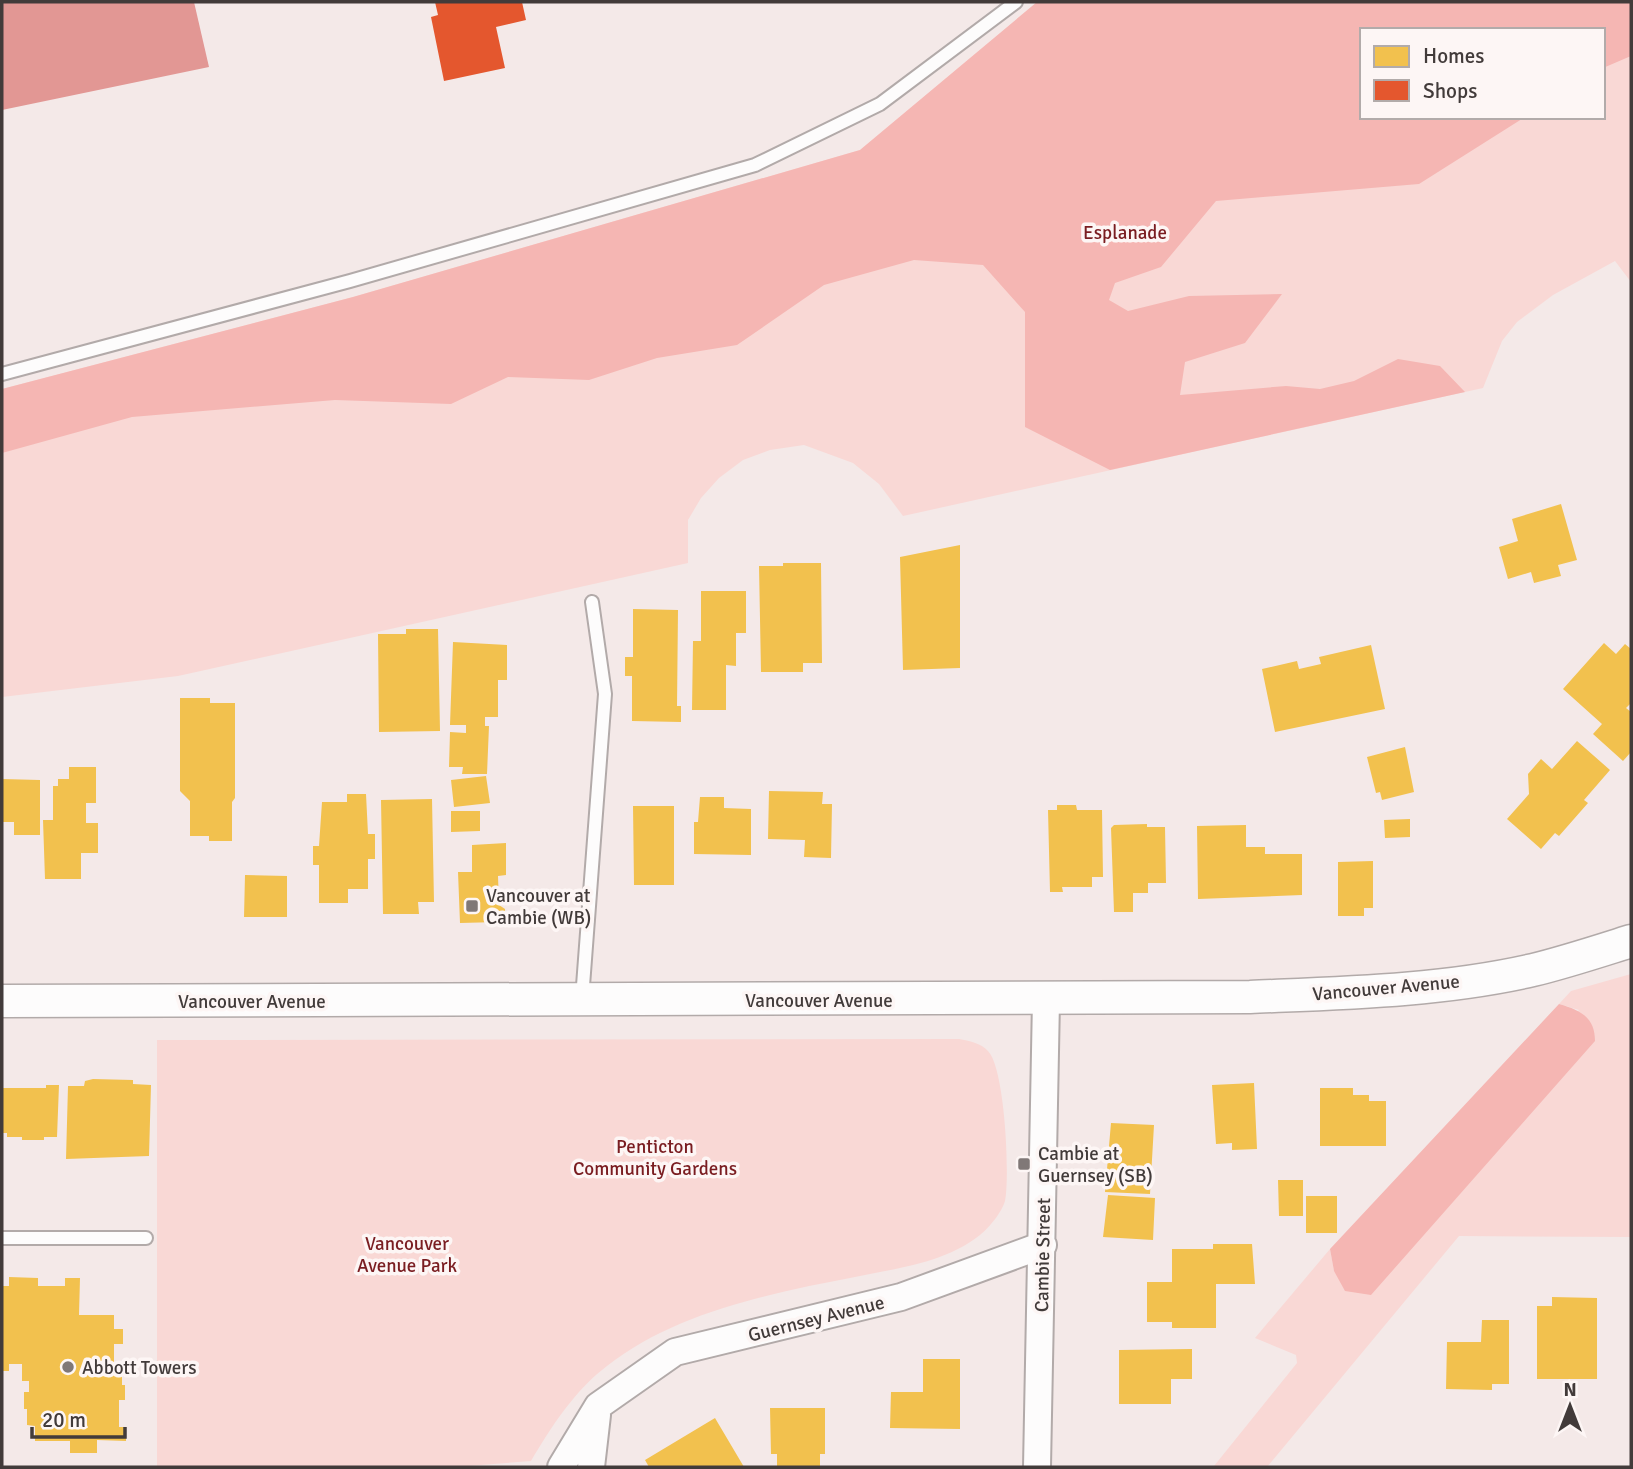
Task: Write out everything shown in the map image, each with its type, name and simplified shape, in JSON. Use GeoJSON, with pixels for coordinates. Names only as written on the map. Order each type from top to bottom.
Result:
{"type":"FeatureCollection","features":[{"type":"Feature","properties":{"kind":"street","name":"Vancouver Avenue"},"geometry":{"type":"LineString","coordinates":[[2,1001],[1046,1000],[1369,992],[1531,970],[1631,942]]}},
{"type":"Feature","properties":{"kind":"street","name":"Cambie Street"},"geometry":{"type":"LineString","coordinates":[[1037,1467],[1046,1000]]}},
{"type":"Feature","properties":{"kind":"street","name":"Guernsey Avenue"},"geometry":{"type":"LineString","coordinates":[[598,1406],[675,1352],[901,1297],[1043,1245]]}},
{"type":"Feature","properties":{"kind":"street"},"geometry":{"type":"LineString","coordinates":[[561,1467],[598,1406]]}},
{"type":"Feature","properties":{"kind":"street"},"geometry":{"type":"LineString","coordinates":[[591,1467],[598,1406]]}},
{"type":"Feature","properties":{"kind":"lane"},"geometry":{"type":"LineString","coordinates":[[2,374],[350,281],[755,165],[880,104],[1016,2]]}},
{"type":"Feature","properties":{"kind":"lane"},"geometry":{"type":"LineString","coordinates":[[582,1000],[606,694],[592,602]]}},
{"type":"Feature","properties":{"kind":"lane"},"geometry":{"type":"LineString","coordinates":[[2,1238],[146,1238]]}},
{"type":"Feature","properties":{"kind":"green space","name":"Esplanade"},"geometry":{"type":"Polygon","coordinates":[[[1037,2],[1631,2],[1631,282],[1615,261],[1553,295],[1517,322],[1502,341],[1483,388],[903,516],[879,484],[853,463],[804,445],[770,450],[743,460],[719,478],[701,498],[688,520],[688,563],[178,676],[2,697],[2,389],[353,297],[860,150],[1037,2]]]}},
{"type":"Feature","properties":{"kind":"green space"},"geometry":{"type":"Polygon","coordinates":[[[1037,2],[1631,2],[1631,56],[1605,67],[1605,28],[1360,28],[1360,119],[1522,119],[1419,184],[1216,201],[1161,267],[1115,283],[1109,300],[1128,311],[1189,296],[1282,294],[1245,343],[1185,362],[1180,395],[1286,386],[1320,389],[1354,381],[1398,359],[1440,366],[1465,392],[1110,470],[1025,427],[1025,312],[983,265],[914,260],[824,285],[737,345],[657,358],[589,380],[508,377],[451,404],[335,400],[132,417],[2,453],[2,389],[353,297],[860,150],[1037,2]]]}},
{"type":"Feature","properties":{"kind":"green space"},"geometry":{"type":"Polygon","coordinates":[[[1631,974],[1631,1237],[1459,1236],[1267,1467],[1214,1466],[1297,1363],[1296,1355],[1255,1338],[1330,1249],[1334,1271],[1579,1010],[1559,1004],[1571,991],[1631,974]]]}},
{"type":"Feature","properties":{"kind":"green space"},"geometry":{"type":"Polygon","coordinates":[[[1559,1004],[1573,1009],[1589,1020],[1595,1041],[1371,1295],[1345,1291],[1334,1271],[1330,1249],[1559,1004]]]}},
{"type":"Feature","properties":{"kind":"green space","name":"Vancouver Avenue Park"},"geometry":{"type":"Polygon","coordinates":[[[959,1039],[982,1046],[994,1061],[1005,1123],[1006,1188],[1005,1201],[998,1215],[980,1235],[952,1252],[887,1271],[791,1290],[725,1307],[663,1332],[634,1347],[584,1386],[555,1422],[531,1461],[455,1467],[157,1467],[157,1040],[959,1039]]]}},
{"type":"Feature","properties":{"kind":"shaded area"},"geometry":{"type":"Polygon","coordinates":[[[2,2],[194,2],[209,67],[2,110],[2,2]]]}},
{"type":"Feature","properties":{"kind":"building: Homes"},"geometry":{"type":"Polygon","coordinates":[[[1561,504],[1577,560],[1558,565],[1561,576],[1534,583],[1531,572],[1508,579],[1499,547],[1518,541],[1512,519],[1561,504]]]}},
{"type":"Feature","properties":{"kind":"building: Homes"},"geometry":{"type":"Polygon","coordinates":[[[960,545],[960,668],[903,670],[900,557],[960,545]]]}},
{"type":"Feature","properties":{"kind":"building: Homes"},"geometry":{"type":"Polygon","coordinates":[[[783,563],[821,563],[822,663],[803,663],[803,672],[761,672],[759,566],[783,566],[783,563]]]}},
{"type":"Feature","properties":{"kind":"building: Homes"},"geometry":{"type":"Polygon","coordinates":[[[701,591],[746,591],[746,633],[736,633],[736,666],[726,665],[726,710],[692,710],[693,641],[701,641],[701,591]]]}},
{"type":"Feature","properties":{"kind":"building: Homes"},"geometry":{"type":"Polygon","coordinates":[[[633,609],[678,610],[677,706],[681,706],[681,722],[632,721],[632,676],[625,676],[625,657],[633,657],[633,609]]]}},
{"type":"Feature","properties":{"kind":"building: Homes"},"geometry":{"type":"Polygon","coordinates":[[[406,629],[438,629],[440,731],[379,732],[378,634],[406,634],[406,629]]]}},
{"type":"Feature","properties":{"kind":"building: Homes"},"geometry":{"type":"Polygon","coordinates":[[[453,642],[507,645],[507,680],[498,680],[498,717],[485,717],[485,726],[489,726],[487,774],[462,774],[463,767],[449,767],[450,732],[466,733],[466,725],[450,725],[453,642]]]}},
{"type":"Feature","properties":{"kind":"building: Homes"},"geometry":{"type":"Polygon","coordinates":[[[1604,643],[1616,654],[1625,644],[1631,649],[1631,703],[1626,708],[1631,712],[1631,752],[1623,761],[1593,734],[1602,724],[1563,689],[1604,643]]]}},
{"type":"Feature","properties":{"kind":"building: Homes"},"geometry":{"type":"Polygon","coordinates":[[[1371,645],[1385,709],[1275,732],[1262,669],[1297,661],[1299,669],[1321,664],[1319,657],[1371,645]]]}},
{"type":"Feature","properties":{"kind":"building: Homes"},"geometry":{"type":"Polygon","coordinates":[[[180,698],[210,698],[210,703],[235,703],[232,841],[209,841],[209,836],[190,836],[190,801],[180,791],[180,698]]]}},
{"type":"Feature","properties":{"kind":"building: Homes"},"geometry":{"type":"Polygon","coordinates":[[[1577,741],[1610,770],[1584,800],[1588,803],[1559,836],[1555,833],[1541,849],[1507,819],[1529,794],[1528,774],[1541,759],[1552,769],[1577,741]]]}},
{"type":"Feature","properties":{"kind":"building: Homes"},"geometry":{"type":"Polygon","coordinates":[[[1405,747],[1414,792],[1382,800],[1380,792],[1376,793],[1367,757],[1405,747]]]}},
{"type":"Feature","properties":{"kind":"building: Homes"},"geometry":{"type":"Polygon","coordinates":[[[69,767],[96,767],[96,803],[86,803],[86,823],[98,823],[98,853],[81,853],[81,879],[45,879],[43,820],[53,820],[53,786],[58,786],[58,779],[69,779],[69,767]]]}},
{"type":"Feature","properties":{"kind":"building: Homes"},"geometry":{"type":"Polygon","coordinates":[[[486,776],[490,803],[454,807],[451,780],[486,776]]]}},
{"type":"Feature","properties":{"kind":"building: Homes"},"geometry":{"type":"Polygon","coordinates":[[[2,779],[40,780],[40,835],[14,835],[14,822],[2,822],[2,779]]]}},
{"type":"Feature","properties":{"kind":"building: Homes"},"geometry":{"type":"Polygon","coordinates":[[[769,791],[823,792],[822,804],[832,804],[831,858],[804,857],[805,840],[768,839],[769,791]]]}},
{"type":"Feature","properties":{"kind":"building: Homes"},"geometry":{"type":"Polygon","coordinates":[[[347,794],[366,794],[368,834],[375,834],[375,859],[368,859],[368,889],[348,889],[348,903],[319,903],[319,865],[313,865],[313,846],[319,846],[322,802],[347,802],[347,794]]]}},
{"type":"Feature","properties":{"kind":"building: Homes"},"geometry":{"type":"Polygon","coordinates":[[[700,797],[724,797],[724,808],[751,809],[751,855],[694,854],[694,822],[698,822],[700,797]]]}},
{"type":"Feature","properties":{"kind":"building: Homes"},"geometry":{"type":"Polygon","coordinates":[[[432,799],[434,902],[418,902],[419,914],[383,914],[381,800],[432,799]]]}},
{"type":"Feature","properties":{"kind":"building: Homes"},"geometry":{"type":"Polygon","coordinates":[[[1057,805],[1076,805],[1077,810],[1102,810],[1103,877],[1092,877],[1092,887],[1062,887],[1063,892],[1050,892],[1048,810],[1057,810],[1057,805]]]}},
{"type":"Feature","properties":{"kind":"building: Homes"},"geometry":{"type":"Polygon","coordinates":[[[633,806],[674,806],[674,885],[634,885],[633,806]]]}},
{"type":"Feature","properties":{"kind":"building: Homes"},"geometry":{"type":"Polygon","coordinates":[[[451,811],[480,811],[480,831],[451,832],[451,811]]]}},
{"type":"Feature","properties":{"kind":"building: Homes"},"geometry":{"type":"Polygon","coordinates":[[[1410,819],[1410,837],[1385,838],[1384,820],[1410,819]]]}},
{"type":"Feature","properties":{"kind":"building: Homes"},"geometry":{"type":"Polygon","coordinates":[[[1147,824],[1147,827],[1165,827],[1166,883],[1148,883],[1148,893],[1133,893],[1133,912],[1114,912],[1111,828],[1114,825],[1147,824]]]}},
{"type":"Feature","properties":{"kind":"building: Homes"},"geometry":{"type":"Polygon","coordinates":[[[1246,825],[1246,847],[1265,847],[1265,854],[1302,854],[1302,895],[1198,899],[1197,826],[1246,825]]]}},
{"type":"Feature","properties":{"kind":"building: Homes"},"geometry":{"type":"Polygon","coordinates":[[[506,843],[506,875],[498,876],[499,905],[505,909],[505,917],[499,922],[460,923],[458,872],[472,872],[472,845],[506,843]]]}},
{"type":"Feature","properties":{"kind":"building: Homes"},"geometry":{"type":"Polygon","coordinates":[[[1373,861],[1373,908],[1364,908],[1364,916],[1338,916],[1338,862],[1373,861]]]}},
{"type":"Feature","properties":{"kind":"building: Homes"},"geometry":{"type":"Polygon","coordinates":[[[245,875],[287,876],[287,917],[244,917],[245,875]]]}},
{"type":"Feature","properties":{"kind":"building: Homes"},"geometry":{"type":"Polygon","coordinates":[[[133,1080],[133,1084],[151,1085],[149,1156],[66,1159],[68,1086],[84,1086],[85,1081],[133,1080]]]}},
{"type":"Feature","properties":{"kind":"building: Homes"},"geometry":{"type":"Polygon","coordinates":[[[1254,1083],[1257,1149],[1232,1150],[1232,1143],[1216,1144],[1212,1085],[1254,1083]]]}},
{"type":"Feature","properties":{"kind":"building: Homes"},"geometry":{"type":"Polygon","coordinates":[[[46,1085],[59,1085],[57,1137],[22,1140],[22,1137],[7,1137],[7,1133],[2,1133],[2,1088],[46,1088],[46,1085]]]}},
{"type":"Feature","properties":{"kind":"building: Homes"},"geometry":{"type":"Polygon","coordinates":[[[1320,1088],[1353,1088],[1353,1095],[1369,1095],[1369,1101],[1386,1101],[1386,1146],[1320,1146],[1320,1088]]]}},
{"type":"Feature","properties":{"kind":"building: Homes"},"geometry":{"type":"Polygon","coordinates":[[[1111,1123],[1154,1125],[1150,1194],[1105,1192],[1111,1123]]]}},
{"type":"Feature","properties":{"kind":"building: Homes"},"geometry":{"type":"Polygon","coordinates":[[[1278,1180],[1303,1180],[1303,1216],[1279,1216],[1278,1180]]]}},
{"type":"Feature","properties":{"kind":"building: Homes"},"geometry":{"type":"Polygon","coordinates":[[[1108,1195],[1155,1198],[1153,1240],[1103,1237],[1108,1195]]]}},
{"type":"Feature","properties":{"kind":"building: Homes"},"geometry":{"type":"Polygon","coordinates":[[[1306,1196],[1337,1196],[1337,1233],[1306,1233],[1306,1196]]]}},
{"type":"Feature","properties":{"kind":"building: Homes"},"geometry":{"type":"Polygon","coordinates":[[[1213,1244],[1252,1244],[1255,1284],[1216,1284],[1216,1328],[1172,1328],[1172,1322],[1147,1322],[1147,1282],[1172,1282],[1172,1249],[1213,1249],[1213,1244]]]}},
{"type":"Feature","properties":{"kind":"building: Homes","name":"Abbott Towers"},"geometry":{"type":"Polygon","coordinates":[[[9,1277],[38,1278],[38,1286],[65,1286],[65,1278],[80,1278],[79,1315],[114,1315],[114,1329],[123,1329],[123,1344],[114,1344],[114,1370],[122,1370],[122,1385],[125,1385],[125,1400],[119,1400],[119,1427],[126,1427],[126,1441],[97,1440],[97,1453],[70,1453],[70,1441],[35,1441],[35,1426],[27,1425],[27,1409],[24,1409],[24,1392],[29,1392],[29,1381],[22,1381],[22,1364],[9,1364],[9,1371],[2,1371],[2,1286],[9,1286],[9,1277]]]}},
{"type":"Feature","properties":{"kind":"building: Homes"},"geometry":{"type":"Polygon","coordinates":[[[1552,1297],[1597,1298],[1597,1379],[1537,1379],[1537,1306],[1552,1306],[1552,1297]]]}},
{"type":"Feature","properties":{"kind":"building: Homes"},"geometry":{"type":"Polygon","coordinates":[[[1482,1320],[1509,1320],[1509,1384],[1492,1384],[1492,1390],[1446,1389],[1447,1342],[1481,1342],[1482,1320]]]}},
{"type":"Feature","properties":{"kind":"building: Homes"},"geometry":{"type":"Polygon","coordinates":[[[1192,1349],[1192,1379],[1171,1379],[1171,1404],[1119,1404],[1119,1350],[1192,1349]]]}},
{"type":"Feature","properties":{"kind":"building: Homes"},"geometry":{"type":"Polygon","coordinates":[[[923,1359],[960,1359],[960,1429],[890,1428],[891,1392],[923,1392],[923,1359]]]}},
{"type":"Feature","properties":{"kind":"building: Homes"},"geometry":{"type":"Polygon","coordinates":[[[770,1408],[825,1408],[825,1454],[820,1454],[820,1467],[777,1467],[777,1454],[771,1454],[770,1408]]]}},
{"type":"Feature","properties":{"kind":"building: Homes"},"geometry":{"type":"Polygon","coordinates":[[[715,1418],[744,1467],[649,1467],[645,1460],[715,1418]]]}},
{"type":"Feature","properties":{"kind":"building: Shops"},"geometry":{"type":"Polygon","coordinates":[[[435,2],[522,2],[526,20],[496,27],[505,68],[444,81],[431,17],[438,15],[435,2]]]}},
{"type":"Feature","properties":{"kind":"place","name":"Vancouver at Cambie (WB)"},"geometry":{"type":"Point","coordinates":[472,906]}},
{"type":"Feature","properties":{"kind":"place","name":"Cambie at Guernsey (SB)"},"geometry":{"type":"Point","coordinates":[1024,1164]}},
{"type":"Feature","properties":{"kind":"place","name":"Abbott Towers"},"geometry":{"type":"Point","coordinates":[68,1367]}},
{"type":"Feature","properties":{"kind":"park label","name":"Penticton Community Gardens"},"geometry":{"type":"Point","coordinates":[655,1157]}}]}
